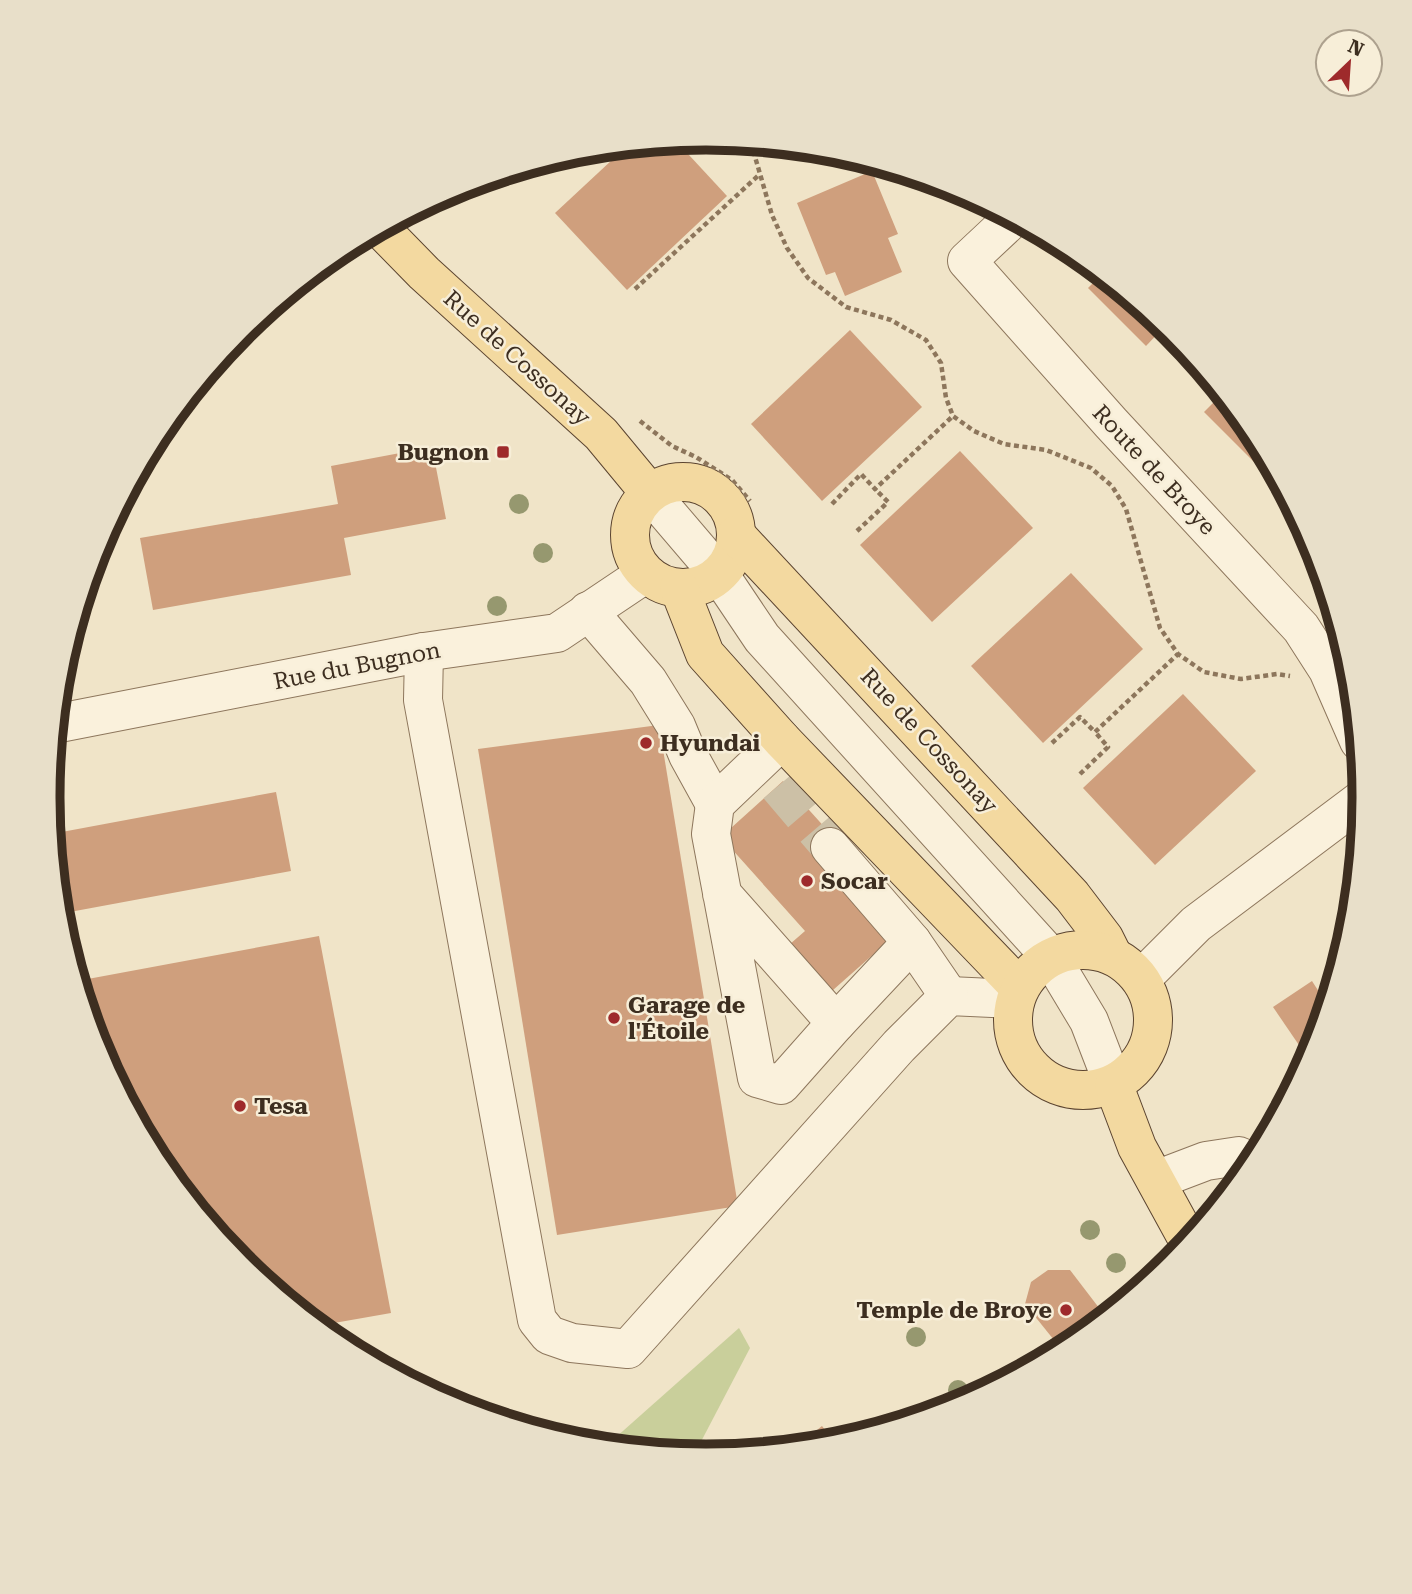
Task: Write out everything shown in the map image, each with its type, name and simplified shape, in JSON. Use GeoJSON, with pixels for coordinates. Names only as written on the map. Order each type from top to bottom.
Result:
{"type":"FeatureCollection","features":[{"type":"Feature","properties":{"kind":"main road","name":"Rue de Cossonay"},"geometry":{"type":"LineString","coordinates":[[387,235],[424,273],[601,434],[649,492],[677,481],[706,486],[728,506],[736,535],[1072,896],[1104,938],[1112,954]]}},
{"type":"Feature","properties":{"kind":"main road"},"geometry":{"type":"LineString","coordinates":[[649,492],[631,517],[629,547],[662,581],[772,763],[1016,993]]}},
{"type":"Feature","properties":{"kind":"main road"},"geometry":{"type":"LineString","coordinates":[[662,581],[700,585],[719,574],[732,556],[736,535]]}},
{"type":"Feature","properties":{"kind":"main road"},"geometry":{"type":"LineString","coordinates":[[1081,948],[1112,954],[1142,978],[1156,1020],[1144,1059],[1114,1086],[1073,1091],[1036,1075],[1014,1040],[1016,993],[1050,956],[1081,948]]}},
{"type":"Feature","properties":{"kind":"main road"},"geometry":{"type":"LineString","coordinates":[[1114,1086],[1137,1147],[1184,1232]]}},
{"type":"Feature","properties":{"kind":"street","name":"Route de Broye"},"geometry":{"type":"LineString","coordinates":[[1006,225],[967,261],[1111,423],[1301,628],[1326,667],[1347,714]]}},
{"type":"Feature","properties":{"kind":"street"},"geometry":{"type":"LineString","coordinates":[[649,492],[719,574],[767,644],[1050,956],[1089,1021],[1114,1086]]}},
{"type":"Feature","properties":{"kind":"street","name":"Rue du Bugnon"},"geometry":{"type":"LineString","coordinates":[[64,722],[424,652],[557,633],[588,611],[662,581]]}},
{"type":"Feature","properties":{"kind":"street"},"geometry":{"type":"LineString","coordinates":[[588,611],[648,681],[676,726],[688,755],[715,804],[711,834],[757,1078],[781,1085],[912,942]]}},
{"type":"Feature","properties":{"kind":"street"},"geometry":{"type":"LineString","coordinates":[[424,652],[423,700],[537,1320],[550,1335],[572,1343],[628,1349],[899,1046],[949,996],[1016,993]]}},
{"type":"Feature","properties":{"kind":"street"},"geometry":{"type":"LineString","coordinates":[[715,804],[772,763]]}},
{"type":"Feature","properties":{"kind":"street"},"geometry":{"type":"LineString","coordinates":[[1142,978],[1196,923],[1352,807]]}},
{"type":"Feature","properties":{"kind":"street"},"geometry":{"type":"LineString","coordinates":[[830,847],[912,942],[949,996]]}},
{"type":"Feature","properties":{"kind":"street"},"geometry":{"type":"LineString","coordinates":[[722,894],[836,1023]]}},
{"type":"Feature","properties":{"kind":"street"},"geometry":{"type":"LineString","coordinates":[[1156,1180],[1206,1161],[1239,1156],[1243,1158]]}},
{"type":"Feature","properties":{"kind":"path"},"geometry":{"type":"LineString","coordinates":[[754,153],[772,215],[787,248],[808,278],[846,307],[891,320],[926,340],[941,363],[946,398],[953,416],[974,431],[1004,444],[1046,450],[1091,468],[1112,486],[1126,509],[1160,628],[1178,654],[1204,672],[1241,678],[1326,667]]}},
{"type":"Feature","properties":{"kind":"path"},"geometry":{"type":"LineString","coordinates":[[635,289],[760,174]]}},
{"type":"Feature","properties":{"kind":"path"},"geometry":{"type":"LineString","coordinates":[[875,489],[953,416]]}},
{"type":"Feature","properties":{"kind":"path"},"geometry":{"type":"LineString","coordinates":[[832,504],[861,474],[888,502],[857,531]]}},
{"type":"Feature","properties":{"kind":"path"},"geometry":{"type":"LineString","coordinates":[[1095,732],[1178,654]]}},
{"type":"Feature","properties":{"kind":"path"},"geometry":{"type":"LineString","coordinates":[[1052,743],[1080,717],[1095,732],[1108,747],[1080,774]]}},
{"type":"Feature","properties":{"kind":"green space"},"geometry":{"type":"Polygon","coordinates":[[[739,1328],[750,1348],[700,1444],[616,1437],[739,1328]]]}},
{"type":"Feature","properties":{"kind":"building"},"geometry":{"type":"Polygon","coordinates":[[[685,151],[727,196],[627,290],[555,213],[615,157],[622,156],[685,151]]]}},
{"type":"Feature","properties":{"kind":"building"},"geometry":{"type":"Polygon","coordinates":[[[873,173],[898,234],[888,238],[902,272],[845,296],[835,272],[826,275],[797,203],[873,173]]]}},
{"type":"Feature","properties":{"kind":"building"},"geometry":{"type":"Polygon","coordinates":[[[1095,281],[1157,334],[1146,346],[1088,288],[1095,281]]]}},
{"type":"Feature","properties":{"kind":"building"},"geometry":{"type":"Polygon","coordinates":[[[850,330],[922,407],[822,501],[751,424],[850,330]]]}},
{"type":"Feature","properties":{"kind":"building"},"geometry":{"type":"Polygon","coordinates":[[[1216,400],[1262,468],[1261,469],[1204,412],[1216,400]]]}},
{"type":"Feature","properties":{"kind":"building"},"geometry":{"type":"Polygon","coordinates":[[[432,447],[446,519],[344,538],[351,575],[153,610],[140,538],[338,504],[331,466],[432,447]]]}},
{"type":"Feature","properties":{"kind":"building"},"geometry":{"type":"Polygon","coordinates":[[[960,451],[1033,528],[932,622],[860,545],[960,451]]]}},
{"type":"Feature","properties":{"kind":"building"},"geometry":{"type":"Polygon","coordinates":[[[1071,573],[1143,649],[1043,743],[971,666],[1071,573]]]}},
{"type":"Feature","properties":{"kind":"building"},"geometry":{"type":"Polygon","coordinates":[[[1183,694],[1256,771],[1155,865],[1083,788],[1183,694]]]}},
{"type":"Feature","properties":{"kind":"building","name":"Garage de l'Étoile"},"geometry":{"type":"Polygon","coordinates":[[[659,725],[738,1206],[557,1235],[478,749],[659,725]]]}},
{"type":"Feature","properties":{"kind":"building"},"geometry":{"type":"Polygon","coordinates":[[[783,781],[837,841],[893,937],[824,998],[782,951],[805,931],[721,837],[783,781]]]}},
{"type":"Feature","properties":{"kind":"building"},"geometry":{"type":"Polygon","coordinates":[[[276,792],[291,871],[70,912],[61,832],[276,792]]]}},
{"type":"Feature","properties":{"kind":"building","name":"Tesa"},"geometry":{"type":"Polygon","coordinates":[[[319,936],[391,1313],[331,1324],[280,1283],[220,1223],[193,1191],[146,1120],[109,1044],[86,979],[319,936]]]}},
{"type":"Feature","properties":{"kind":"building"},"geometry":{"type":"Polygon","coordinates":[[[1312,981],[1321,995],[1301,1048],[1273,1007],[1312,981]]]}},
{"type":"Feature","properties":{"kind":"building","name":"Temple de Broye"},"geometry":{"type":"Polygon","coordinates":[[[1048,1270],[1070,1270],[1100,1310],[1055,1341],[1025,1304],[1031,1282],[1048,1270]]]}},
{"type":"Feature","properties":{"kind":"building"},"geometry":{"type":"Polygon","coordinates":[[[822,1426],[827,1432],[812,1434],[822,1426]]]}},
{"type":"Feature","properties":{"kind":"tunnel"},"geometry":{"type":"LineString","coordinates":[[778,786],[830,847]]}},
{"type":"Feature","properties":{"kind":"place","name":"Bugnon"},"geometry":{"type":"Point","coordinates":[503,452]}},
{"type":"Feature","properties":{"kind":"place","name":"Hyundai"},"geometry":{"type":"Point","coordinates":[646,743]}},
{"type":"Feature","properties":{"kind":"place","name":"Socar"},"geometry":{"type":"Point","coordinates":[807,881]}},
{"type":"Feature","properties":{"kind":"place","name":"Garage de l'Étoile"},"geometry":{"type":"Point","coordinates":[614,1018]}},
{"type":"Feature","properties":{"kind":"place","name":"Tesa"},"geometry":{"type":"Point","coordinates":[240,1106]}},
{"type":"Feature","properties":{"kind":"place","name":"Temple de Broye"},"geometry":{"type":"Point","coordinates":[1066,1310]}}]}
